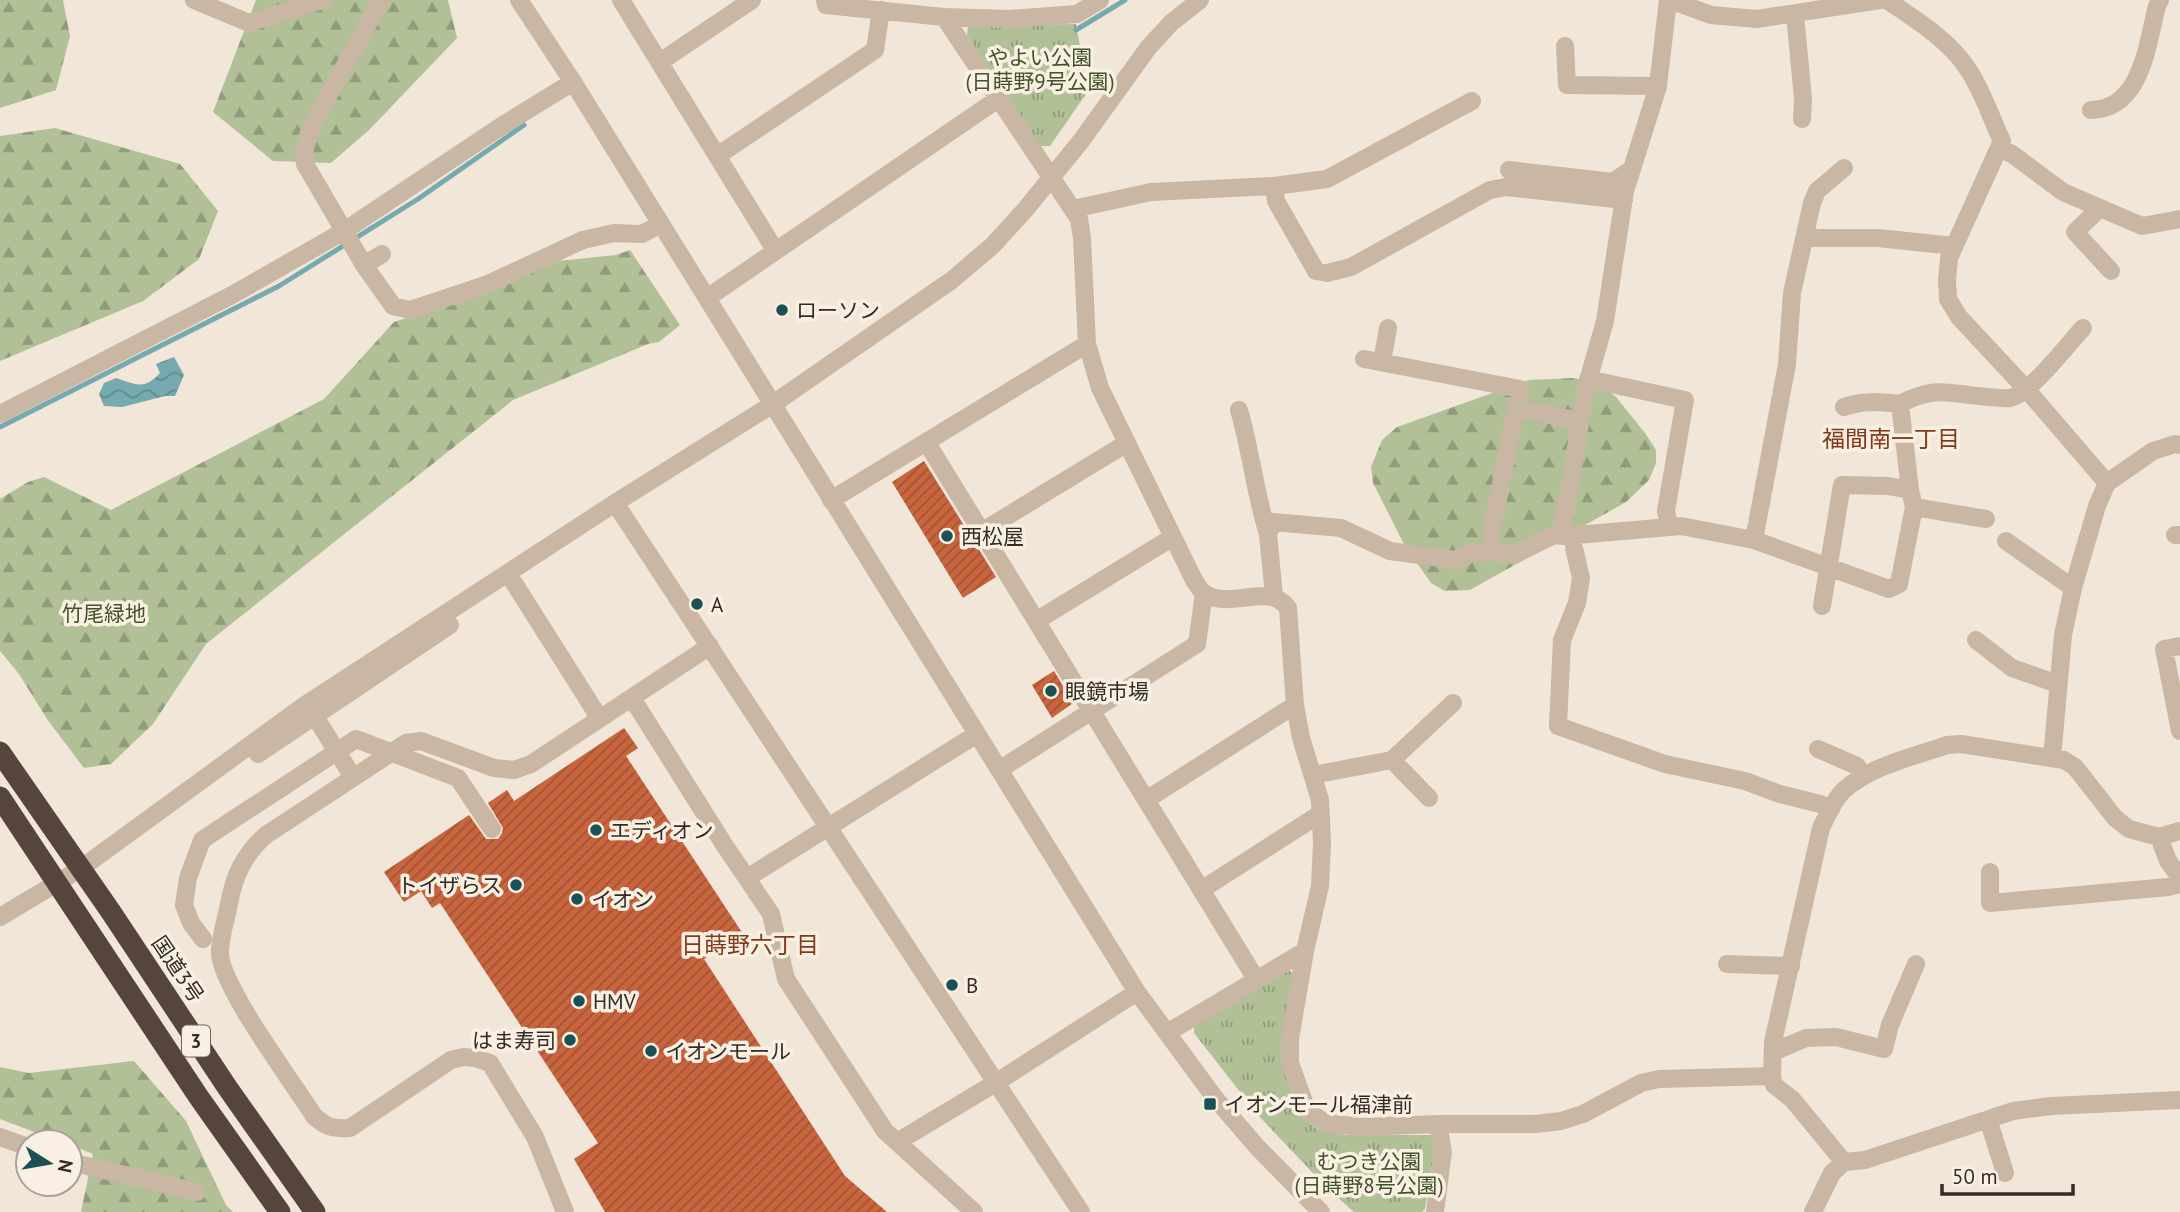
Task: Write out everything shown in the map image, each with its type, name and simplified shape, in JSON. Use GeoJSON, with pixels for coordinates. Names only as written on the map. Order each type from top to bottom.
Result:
{"type":"FeatureCollection","features":[{"type":"Feature","properties":{"kind":"highway","name":"国道3号"},"geometry":{"type":"LineString","coordinates":[[0,752],[315,1212]]}},
{"type":"Feature","properties":{"kind":"highway","name":"3"},"geometry":{"type":"LineString","coordinates":[[0,797],[198,1096],[280,1212]]}},
{"type":"Feature","properties":{"kind":"street"},"geometry":{"type":"LineString","coordinates":[[194,0],[249,23],[323,0]]}},
{"type":"Feature","properties":{"kind":"street"},"geometry":{"type":"LineString","coordinates":[[381,0],[309,131],[304,154],[305,164],[344,231],[393,306],[410,310],[488,284],[583,240],[614,233],[642,234],[661,224]]}},
{"type":"Feature","properties":{"kind":"street"},"geometry":{"type":"LineString","coordinates":[[519,0],[573,82],[1137,992],[1215,1098],[1258,1148],[1321,1212]]}},
{"type":"Feature","properties":{"kind":"street"},"geometry":{"type":"LineString","coordinates":[[621,0],[775,250]]}},
{"type":"Feature","properties":{"kind":"street"},"geometry":{"type":"LineString","coordinates":[[660,62],[752,0]]}},
{"type":"Feature","properties":{"kind":"street"},"geometry":{"type":"LineString","coordinates":[[825,0],[826,5],[1009,19],[1077,15],[1100,0]]}},
{"type":"Feature","properties":{"kind":"street"},"geometry":{"type":"LineString","coordinates":[[0,917],[80,869],[305,705],[618,507],[952,281],[992,246],[1051,179],[1148,48],[1171,23],[1200,0]]}},
{"type":"Feature","properties":{"kind":"street"},"geometry":{"type":"LineString","coordinates":[[1268,534],[1273,522],[1341,528],[1390,551],[1455,560],[1473,553],[1514,555],[1562,530],[1588,379],[1605,321],[1624,200],[1658,86],[1669,0],[1711,15],[1756,19],[1880,0]]}},
{"type":"Feature","properties":{"kind":"street"},"geometry":{"type":"LineString","coordinates":[[1887,0],[1957,54],[1970,72],[2001,141],[1949,258],[1948,299],[1959,317],[2027,390],[2107,483]]}},
{"type":"Feature","properties":{"kind":"street"},"geometry":{"type":"LineString","coordinates":[[2091,110],[2101,110],[2113,104],[2127,93],[2140,74],[2160,0]]}},
{"type":"Feature","properties":{"kind":"street"},"geometry":{"type":"LineString","coordinates":[[717,156],[875,50],[881,10]]}},
{"type":"Feature","properties":{"kind":"street"},"geometry":{"type":"LineString","coordinates":[[1795,13],[1803,99],[1802,118]]}},
{"type":"Feature","properties":{"kind":"street"},"geometry":{"type":"LineString","coordinates":[[944,16],[1079,219],[1087,344],[1100,388],[1194,580],[1204,593],[1215,597],[1274,596],[1283,600],[1288,608],[1295,705],[1301,738],[1320,800],[1322,843],[1320,886],[1305,951],[1290,1039],[1290,1063],[1307,1110],[1325,1123],[1362,1127],[1535,1124],[1561,1121],[1583,1114],[1641,1083],[1660,1079],[1772,1076]]}},
{"type":"Feature","properties":{"kind":"street"},"geometry":{"type":"LineString","coordinates":[[1565,46],[1567,85],[1658,86]]}},
{"type":"Feature","properties":{"kind":"street"},"geometry":{"type":"LineString","coordinates":[[0,414],[232,295],[344,231],[503,125],[573,82]]}},
{"type":"Feature","properties":{"kind":"street"},"geometry":{"type":"LineString","coordinates":[[707,298],[998,99]]}},
{"type":"Feature","properties":{"kind":"street"},"geometry":{"type":"LineString","coordinates":[[1073,209],[1151,192],[1274,186],[1327,179],[1472,101]]}},
{"type":"Feature","properties":{"kind":"street"},"geometry":{"type":"LineString","coordinates":[[1999,148],[2012,154],[2063,192],[2142,226],[2180,219]]}},
{"type":"Feature","properties":{"kind":"street"},"geometry":{"type":"LineString","coordinates":[[1755,540],[1787,364],[1792,293],[1812,203],[1817,191],[1844,168]]}},
{"type":"Feature","properties":{"kind":"street"},"geometry":{"type":"LineString","coordinates":[[1510,170],[1613,182],[1632,169]]}},
{"type":"Feature","properties":{"kind":"street"},"geometry":{"type":"LineString","coordinates":[[1274,186],[1276,201],[1317,271],[1327,273],[1351,267],[1490,190],[1506,187],[1624,200]]}},
{"type":"Feature","properties":{"kind":"street"},"geometry":{"type":"LineString","coordinates":[[2100,208],[2075,232],[2111,271]]}},
{"type":"Feature","properties":{"kind":"street"},"geometry":{"type":"LineString","coordinates":[[1805,238],[1878,238],[1954,246]]}},
{"type":"Feature","properties":{"kind":"street"},"geometry":{"type":"LineString","coordinates":[[365,265],[383,254]]}},
{"type":"Feature","properties":{"kind":"street"},"geometry":{"type":"LineString","coordinates":[[1382,362],[1388,328]]}},
{"type":"Feature","properties":{"kind":"street"},"geometry":{"type":"LineString","coordinates":[[1844,407],[1857,402],[1900,404],[1919,394],[1943,391],[1968,396],[2010,398],[2027,390],[2083,328]]}},
{"type":"Feature","properties":{"kind":"street"},"geometry":{"type":"LineString","coordinates":[[831,500],[1087,344]]}},
{"type":"Feature","properties":{"kind":"street"},"geometry":{"type":"LineString","coordinates":[[1364,359],[1520,389],[1492,529],[1492,552]]}},
{"type":"Feature","properties":{"kind":"street"},"geometry":{"type":"LineString","coordinates":[[1588,379],[1685,400],[1666,511],[1669,526]]}},
{"type":"Feature","properties":{"kind":"street"},"geometry":{"type":"LineString","coordinates":[[1554,535],[1565,537],[1681,526],[1755,540],[1889,589],[1899,584],[1912,499],[1900,404]]}},
{"type":"Feature","properties":{"kind":"street"},"geometry":{"type":"LineString","coordinates":[[1516,408],[1580,421]]}},
{"type":"Feature","properties":{"kind":"street"},"geometry":{"type":"LineString","coordinates":[[1239,410],[1258,502],[1268,534],[1274,596]]}},
{"type":"Feature","properties":{"kind":"street"},"geometry":{"type":"LineString","coordinates":[[927,443],[1256,979]]}},
{"type":"Feature","properties":{"kind":"street"},"geometry":{"type":"LineString","coordinates":[[981,532],[1127,443]]}},
{"type":"Feature","properties":{"kind":"street"},"geometry":{"type":"LineString","coordinates":[[2052,758],[2063,635],[2073,588],[2097,506],[2107,483],[2153,451],[2180,445]]}},
{"type":"Feature","properties":{"kind":"street"},"geometry":{"type":"LineString","coordinates":[[1822,606],[1842,485],[1888,486],[1912,499],[1986,519]]}},
{"type":"Feature","properties":{"kind":"street"},"geometry":{"type":"LineString","coordinates":[[80,869],[113,856],[314,715],[514,583],[618,507]]}},
{"type":"Feature","properties":{"kind":"street"},"geometry":{"type":"LineString","coordinates":[[618,507],[1081,1212]]}},
{"type":"Feature","properties":{"kind":"street"},"geometry":{"type":"LineString","coordinates":[[1036,621],[1173,537]]}},
{"type":"Feature","properties":{"kind":"street"},"geometry":{"type":"LineString","coordinates":[[2006,541],[2073,588]]}},
{"type":"Feature","properties":{"kind":"street"},"geometry":{"type":"LineString","coordinates":[[1574,548],[1581,578],[1577,603],[1562,640],[1558,726],[1665,764],[1745,782],[1830,808]]}},
{"type":"Feature","properties":{"kind":"street"},"geometry":{"type":"LineString","coordinates":[[514,583],[600,719]]}},
{"type":"Feature","properties":{"kind":"street"},"geometry":{"type":"LineString","coordinates":[[999,770],[1197,644],[1204,593]]}},
{"type":"Feature","properties":{"kind":"street"},"geometry":{"type":"LineString","coordinates":[[1976,640],[2012,668],[2058,684]]}},
{"type":"Feature","properties":{"kind":"street"},"geometry":{"type":"LineString","coordinates":[[219,954],[233,881],[249,852],[266,835],[406,743],[421,741],[494,768],[514,770],[531,764],[710,646]]}},
{"type":"Feature","properties":{"kind":"street"},"geometry":{"type":"LineString","coordinates":[[2180,646],[2164,649],[2180,731]]}},
{"type":"Feature","properties":{"kind":"street"},"geometry":{"type":"LineString","coordinates":[[632,698],[771,914],[786,979],[885,1131],[974,1212]]}},
{"type":"Feature","properties":{"kind":"street"},"geometry":{"type":"LineString","coordinates":[[1312,775],[1392,760],[1453,703]]}},
{"type":"Feature","properties":{"kind":"street"},"geometry":{"type":"LineString","coordinates":[[1146,800],[1295,705]]}},
{"type":"Feature","properties":{"kind":"street"},"geometry":{"type":"LineString","coordinates":[[314,715],[353,777]]}},
{"type":"Feature","properties":{"kind":"street"},"geometry":{"type":"LineString","coordinates":[[747,878],[976,734]]}},
{"type":"Feature","properties":{"kind":"street"},"geometry":{"type":"LineString","coordinates":[[492,828],[458,778],[356,739],[202,840],[188,877],[184,905],[191,923],[219,954],[231,989],[314,1115],[325,1126],[335,1129],[350,1128],[451,1060],[463,1057],[489,1063],[535,1137],[565,1212]]}},
{"type":"Feature","properties":{"kind":"street"},"geometry":{"type":"LineString","coordinates":[[1844,1162],[1792,1099],[1774,1085],[1772,1076],[1773,1042],[1821,828],[1830,808],[1842,792],[1862,777],[1947,745],[1977,746],[2064,760],[2075,767],[2115,818],[2129,829],[2159,837],[2180,831]]}},
{"type":"Feature","properties":{"kind":"street"},"geometry":{"type":"LineString","coordinates":[[1818,749],[1857,766],[1862,777]]}},
{"type":"Feature","properties":{"kind":"street"},"geometry":{"type":"LineString","coordinates":[[1392,760],[1429,798]]}},
{"type":"Feature","properties":{"kind":"street"},"geometry":{"type":"LineString","coordinates":[[1201,890],[1320,814]]}},
{"type":"Feature","properties":{"kind":"street"},"geometry":{"type":"LineString","coordinates":[[2159,837],[2162,850],[2180,877]]}},
{"type":"Feature","properties":{"kind":"street"},"geometry":{"type":"LineString","coordinates":[[1990,872],[1990,903],[2180,884]]}},
{"type":"Feature","properties":{"kind":"street"},"geometry":{"type":"LineString","coordinates":[[1167,1033],[1305,951]]}},
{"type":"Feature","properties":{"kind":"street"},"geometry":{"type":"LineString","coordinates":[[1727,964],[1791,966]]}},
{"type":"Feature","properties":{"kind":"street"},"geometry":{"type":"LineString","coordinates":[[1773,1052],[1805,1038],[1836,1037],[1884,1049],[1890,1026],[1916,964]]}},
{"type":"Feature","properties":{"kind":"street"},"geometry":{"type":"LineString","coordinates":[[897,1142],[997,1082],[1137,992]]}},
{"type":"Feature","properties":{"kind":"street"},"geometry":{"type":"LineString","coordinates":[[1813,1212],[1832,1173],[1844,1162],[1864,1160],[2012,1111],[2051,1106],[2180,1100]]}},
{"type":"Feature","properties":{"kind":"street"},"geometry":{"type":"LineString","coordinates":[[1988,1119],[2005,1173]]}},
{"type":"Feature","properties":{"kind":"street"},"geometry":{"type":"LineString","coordinates":[[1435,1212],[1443,1152],[1438,1124]]}},
{"type":"Feature","properties":{"kind":"street"},"geometry":{"type":"LineString","coordinates":[[84,1165],[197,1192]]}},
{"type":"Feature","properties":{"kind":"green space"},"geometry":{"type":"Polygon","coordinates":[[[0,0],[63,0],[70,36],[56,90],[0,108],[0,0]]]}},
{"type":"Feature","properties":{"kind":"green space"},"geometry":{"type":"Polygon","coordinates":[[[256,0],[448,0],[457,38],[369,130],[331,163],[273,161],[213,112],[256,0]]]}},
{"type":"Feature","properties":{"kind":"green space","name":"やよい公園 (日蒔野9号公園)"},"geometry":{"type":"Polygon","coordinates":[[[1076,24],[1088,91],[1050,146],[1038,146],[967,35],[968,26],[1076,24]]]}},
{"type":"Feature","properties":{"kind":"green space"},"geometry":{"type":"Polygon","coordinates":[[[55,128],[180,164],[218,211],[199,259],[143,301],[0,361],[0,136],[55,128]]]}},
{"type":"Feature","properties":{"kind":"green space","name":"竹尾緑地"},"geometry":{"type":"Polygon","coordinates":[[[630,250],[680,325],[659,342],[648,344],[513,400],[206,644],[153,724],[111,764],[84,768],[0,651],[0,499],[28,482],[44,477],[111,510],[324,399],[394,322],[480,294],[558,261],[616,255],[630,250]]]}},
{"type":"Feature","properties":{"kind":"green space"},"geometry":{"type":"Polygon","coordinates":[[[1574,378],[1601,385],[1616,397],[1645,433],[1656,450],[1656,463],[1649,480],[1626,502],[1470,590],[1445,591],[1431,583],[1405,546],[1373,483],[1371,467],[1382,440],[1397,427],[1529,380],[1574,378]]]}},
{"type":"Feature","properties":{"kind":"green space","name":"むつき公園 (日蒔野8号公園)"},"geometry":{"type":"Polygon","coordinates":[[[1287,969],[1293,973],[1283,1056],[1298,1113],[1317,1129],[1347,1135],[1431,1135],[1436,1143],[1425,1209],[1422,1212],[1354,1212],[1328,1189],[1259,1116],[1194,1033],[1194,1026],[1287,969]]]}},
{"type":"Feature","properties":{"kind":"green space"},"geometry":{"type":"Polygon","coordinates":[[[134,1061],[186,1121],[226,1205],[233,1212],[81,1212],[93,1154],[84,1150],[84,1128],[24,1128],[0,1119],[0,1067],[29,1073],[134,1061]]]}},
{"type":"Feature","properties":{"kind":"water"},"geometry":{"type":"Polygon","coordinates":[[[174,357],[184,375],[175,396],[122,407],[104,406],[99,394],[104,383],[116,378],[145,384],[160,373],[156,364],[174,357]]]}},
{"type":"Feature","properties":{"kind":"building","name":"西松屋"},"geometry":{"type":"Polygon","coordinates":[[[924,461],[996,577],[963,598],[892,482],[924,461]]]}},
{"type":"Feature","properties":{"kind":"building","name":"眼鏡市場"},"geometry":{"type":"Polygon","coordinates":[[[1054,671],[1073,703],[1052,718],[1032,685],[1054,671]]]}},
{"type":"Feature","properties":{"kind":"building","name":"イオンモール"},"geometry":{"type":"Polygon","coordinates":[[[624,728],[638,748],[626,756],[743,934],[704,959],[845,1176],[887,1212],[605,1212],[574,1159],[598,1143],[440,903],[432,908],[421,891],[404,902],[384,872],[469,815],[486,839],[498,839],[503,828],[488,803],[507,790],[514,801],[624,728]]]}},
{"type":"Feature","properties":{"kind":"waterway"},"geometry":{"type":"LineString","coordinates":[[1076,30],[1125,0]]}},
{"type":"Feature","properties":{"kind":"waterway"},"geometry":{"type":"LineString","coordinates":[[0,427],[279,286],[418,199],[524,125]]}},
{"type":"Feature","properties":{"kind":"place","name":"ローソン"},"geometry":{"type":"Point","coordinates":[782,310]}},
{"type":"Feature","properties":{"kind":"place","name":"西松屋"},"geometry":{"type":"Point","coordinates":[947,536]}},
{"type":"Feature","properties":{"kind":"place","name":"A"},"geometry":{"type":"Point","coordinates":[697,604]}},
{"type":"Feature","properties":{"kind":"place","name":"眼鏡市場"},"geometry":{"type":"Point","coordinates":[1051,691]}},
{"type":"Feature","properties":{"kind":"place","name":"エディオン"},"geometry":{"type":"Point","coordinates":[596,830]}},
{"type":"Feature","properties":{"kind":"place","name":"トイザらス"},"geometry":{"type":"Point","coordinates":[516,885]}},
{"type":"Feature","properties":{"kind":"place","name":"イオン"},"geometry":{"type":"Point","coordinates":[577,899]}},
{"type":"Feature","properties":{"kind":"place","name":"B"},"geometry":{"type":"Point","coordinates":[952,985]}},
{"type":"Feature","properties":{"kind":"place","name":"HMV"},"geometry":{"type":"Point","coordinates":[579,1001]}},
{"type":"Feature","properties":{"kind":"place","name":"はま寿司"},"geometry":{"type":"Point","coordinates":[570,1040]}},
{"type":"Feature","properties":{"kind":"place","name":"イオンモール"},"geometry":{"type":"Point","coordinates":[651,1051]}},
{"type":"Feature","properties":{"kind":"place","name":"イオンモール福津前"},"geometry":{"type":"Point","coordinates":[1210,1104]}},
{"type":"Feature","properties":{"kind":"district","name":"福間南一丁目"},"geometry":{"type":"Point","coordinates":[1891,438]}},
{"type":"Feature","properties":{"kind":"district","name":"日蒔野六丁目"},"geometry":{"type":"Point","coordinates":[750,944]}}]}
